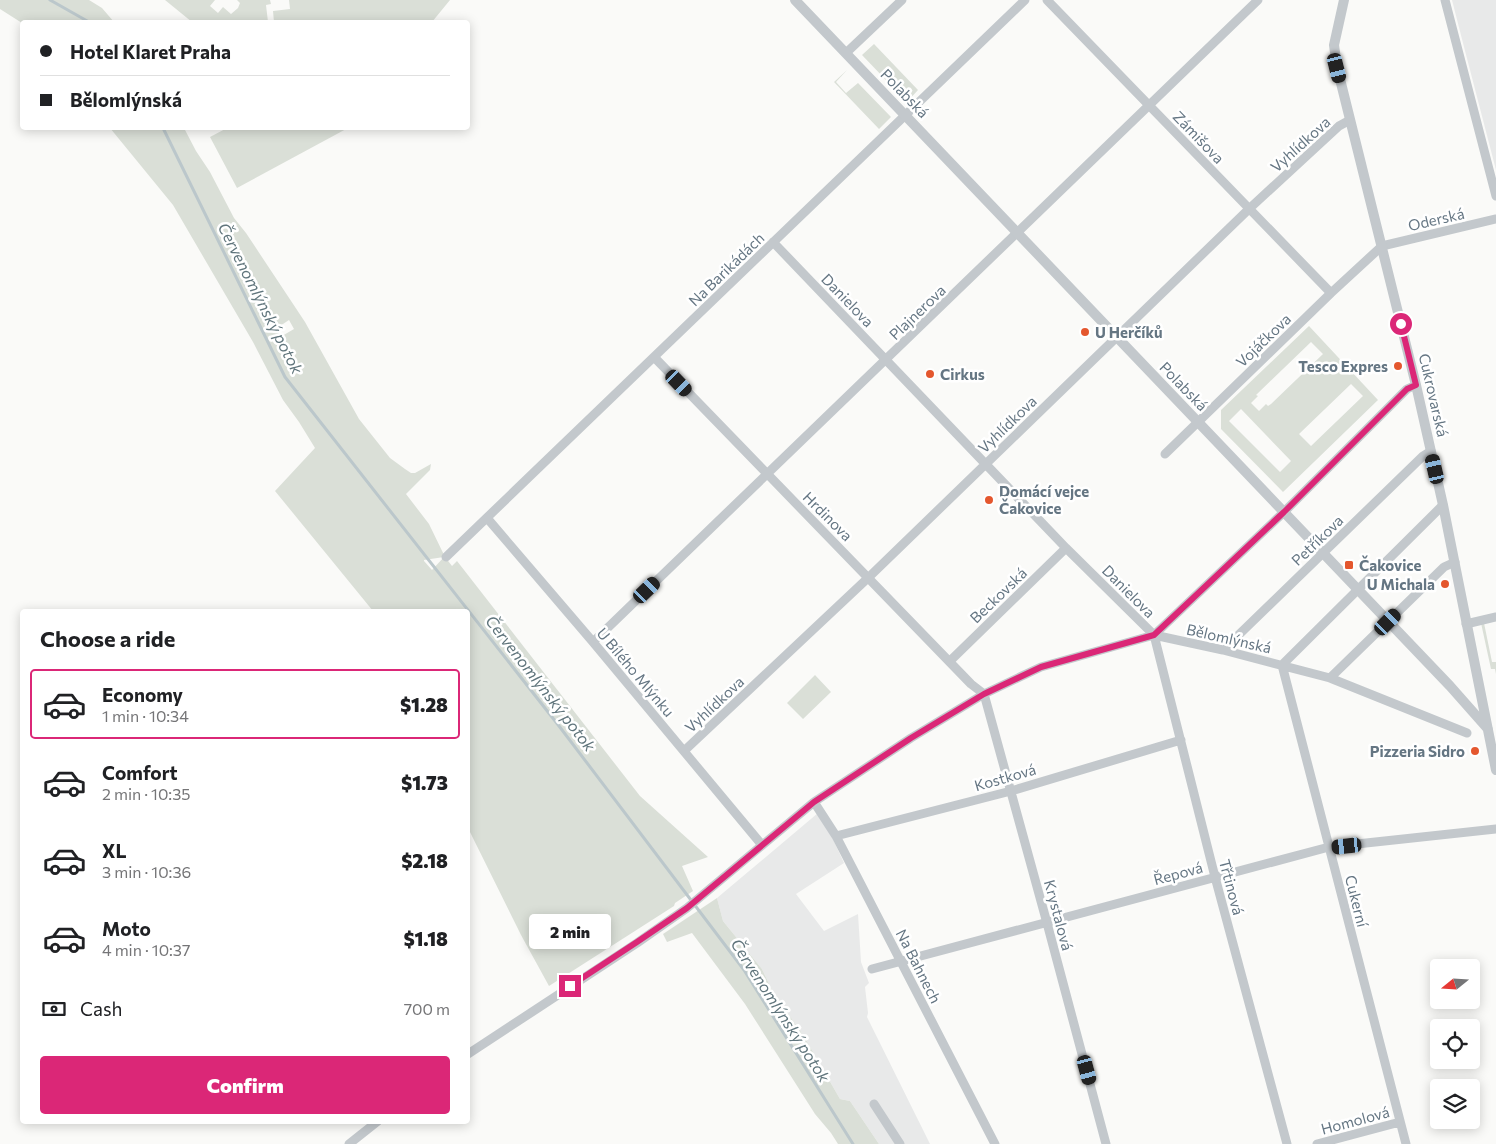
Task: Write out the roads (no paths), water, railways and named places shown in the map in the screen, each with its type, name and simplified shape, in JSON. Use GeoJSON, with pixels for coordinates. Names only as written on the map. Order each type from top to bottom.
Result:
{"type":"FeatureCollection","features":[{"type":"Feature","properties":{"kind":"street","name":"Polabská"},"geometry":{"type":"LineString","coordinates":[[795,0],[1450,686],[1488,729]]}},
{"type":"Feature","properties":{"kind":"street"},"geometry":{"type":"LineString","coordinates":[[846,53],[902,0]]}},
{"type":"Feature","properties":{"kind":"street","name":"Na Barikádách"},"geometry":{"type":"LineString","coordinates":[[446,557],[1025,0]]}},
{"type":"Feature","properties":{"kind":"street","name":"Zámišova"},"geometry":{"type":"LineString","coordinates":[[1047,0],[1331,293]]}},
{"type":"Feature","properties":{"kind":"street","name":"Plajnerova"},"geometry":{"type":"LineString","coordinates":[[593,642],[1258,0]]}},
{"type":"Feature","properties":{"kind":"street","name":"Cukrovarská"},"geometry":{"type":"LineString","coordinates":[[1344,0],[1334,45],[1337,68],[1431,451],[1496,770]]}},
{"type":"Feature","properties":{"kind":"street"},"geometry":{"type":"LineString","coordinates":[[1445,0],[1496,196]]}},
{"type":"Feature","properties":{"kind":"street","name":"Vyhlídkova"},"geometry":{"type":"LineString","coordinates":[[684,751],[869,577],[1118,338],[1250,208],[1339,126],[1350,120]]}},
{"type":"Feature","properties":{"kind":"street","name":"Oderská"},"geometry":{"type":"LineString","coordinates":[[1382,246],[1496,219]]}},
{"type":"Feature","properties":{"kind":"street","name":"Danielova"},"geometry":{"type":"LineString","coordinates":[[773,242],[1066,548],[1154,635]]}},
{"type":"Feature","properties":{"kind":"street","name":"Vojáčkova"},"geometry":{"type":"LineString","coordinates":[[1165,454],[1382,246]]}},
{"type":"Feature","properties":{"kind":"street","name":"Hrdinova"},"geometry":{"type":"LineString","coordinates":[[654,357],[971,684],[984,694]]}},
{"type":"Feature","properties":{"kind":"street"},"geometry":{"type":"LineString","coordinates":[[1154,635],[1284,512],[1407,389],[1416,385]]}},
{"type":"Feature","properties":{"kind":"street","name":"Petříkova"},"geometry":{"type":"LineString","coordinates":[[1223,650],[1423,456],[1431,451]]}},
{"type":"Feature","properties":{"kind":"street"},"geometry":{"type":"LineString","coordinates":[[1282,665],[1443,505]]}},
{"type":"Feature","properties":{"kind":"street","name":"U Bílého Mlýnku"},"geometry":{"type":"LineString","coordinates":[[487,518],[762,845]]}},
{"type":"Feature","properties":{"kind":"street","name":"Beckovská"},"geometry":{"type":"LineString","coordinates":[[950,662],[1066,548]]}},
{"type":"Feature","properties":{"kind":"street"},"geometry":{"type":"LineString","coordinates":[[1330,678],[1444,567],[1454,562]]}},
{"type":"Feature","properties":{"kind":"street"},"geometry":{"type":"LineString","coordinates":[[1466,624],[1496,617]]}},
{"type":"Feature","properties":{"kind":"street","name":"Bělomlýnská"},"geometry":{"type":"LineString","coordinates":[[470,1053],[687,908],[814,802],[911,738],[984,694],[1041,667],[1154,635],[1223,650],[1330,678],[1467,733]]}},
{"type":"Feature","properties":{"kind":"street","name":"Třtinová"},"geometry":{"type":"LineString","coordinates":[[1154,635],[1215,877],[1286,1144]]}},
{"type":"Feature","properties":{"kind":"street","name":"Cukerní"},"geometry":{"type":"LineString","coordinates":[[1282,665],[1406,1144]]}},
{"type":"Feature","properties":{"kind":"street","name":"Krystalová"},"geometry":{"type":"LineString","coordinates":[[984,694],[1106,1144]]}},
{"type":"Feature","properties":{"kind":"street"},"geometry":{"type":"LineString","coordinates":[[1488,729],[1496,736]]}},
{"type":"Feature","properties":{"kind":"street","name":"Kostková"},"geometry":{"type":"LineString","coordinates":[[836,836],[1011,790],[1181,740]]}},
{"type":"Feature","properties":{"kind":"street","name":"Na Bahnech"},"geometry":{"type":"LineString","coordinates":[[814,802],[836,836],[995,1144]]}},
{"type":"Feature","properties":{"kind":"street","name":"Řepová"},"geometry":{"type":"LineString","coordinates":[[872,969],[1329,848],[1496,829]]}},
{"type":"Feature","properties":{"kind":"street"},"geometry":{"type":"LineString","coordinates":[[874,1104],[900,1144]]}},
{"type":"Feature","properties":{"kind":"street","name":"Homolová"},"geometry":{"type":"LineString","coordinates":[[1316,1144],[1400,1122]]}},
{"type":"Feature","properties":{"kind":"street"},"geometry":{"type":"LineString","coordinates":[[349,1144],[374,1124]]}},
{"type":"Feature","properties":{"kind":"waterway","name":"Červenomlýnský potok"},"geometry":{"type":"LineString","coordinates":[[50,0],[85,20]]}},
{"type":"Feature","properties":{"kind":"waterway","name":"Červenomlýnský potok"},"geometry":{"type":"LineString","coordinates":[[164,130],[285,377],[467,609]]}},
{"type":"Feature","properties":{"kind":"waterway","name":"Červenomlýnský potok"},"geometry":{"type":"LineString","coordinates":[[470,613],[559,726],[744,970],[853,1144]]}},
{"type":"Feature","properties":{"kind":"place","name":"U Herčíků"},"geometry":{"type":"Point","coordinates":[1085,332]}},
{"type":"Feature","properties":{"kind":"place","name":"Tesco Expres"},"geometry":{"type":"Point","coordinates":[1398,366]}},
{"type":"Feature","properties":{"kind":"place","name":"Cirkus"},"geometry":{"type":"Point","coordinates":[930,374]}},
{"type":"Feature","properties":{"kind":"place","name":"Domácí vejce Čakovice"},"geometry":{"type":"Point","coordinates":[989,500]}},
{"type":"Feature","properties":{"kind":"place","name":"Čakovice"},"geometry":{"type":"Point","coordinates":[1349,565]}},
{"type":"Feature","properties":{"kind":"place","name":"U Michala"},"geometry":{"type":"Point","coordinates":[1445,584]}},
{"type":"Feature","properties":{"kind":"place","name":"Pizzeria Sidro"},"geometry":{"type":"Point","coordinates":[1475,751]}}]}
